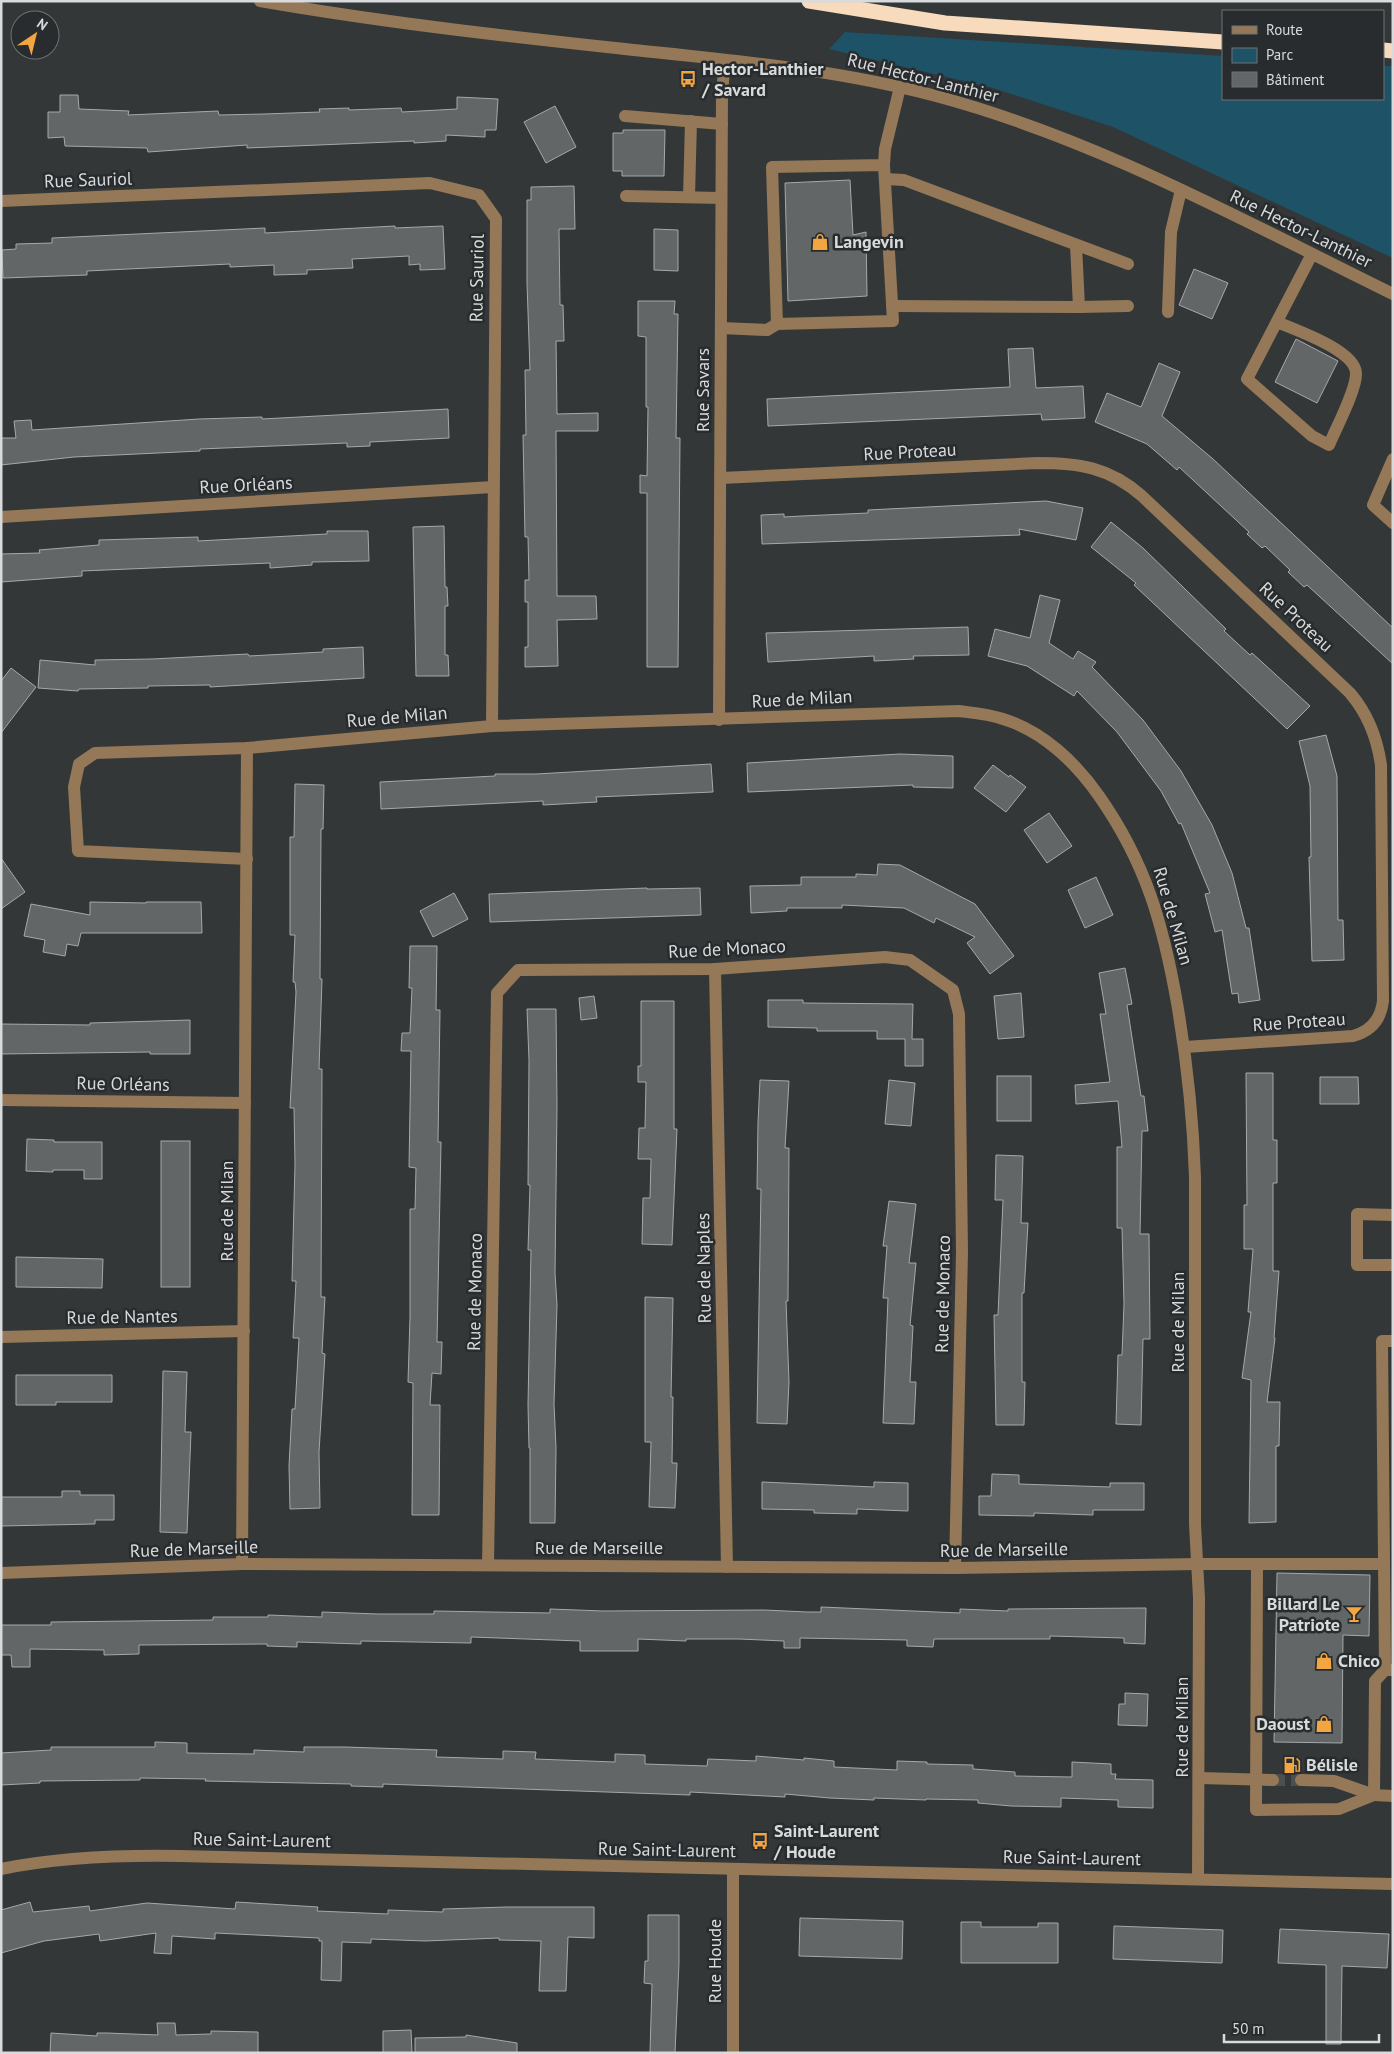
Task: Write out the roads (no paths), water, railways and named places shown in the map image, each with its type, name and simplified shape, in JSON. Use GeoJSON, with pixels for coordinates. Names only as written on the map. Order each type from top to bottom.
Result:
{"type":"FeatureCollection","features":[{"type":"Feature","properties":{"kind":"highway"},"geometry":{"type":"LineString","coordinates":[[809,1],[945,23],[1222,42]]}},
{"type":"Feature","properties":{"kind":"street","name":"Rue Hector-Lanthier"},"geometry":{"type":"LineString","coordinates":[[260,1],[476,32],[840,75],[900,88],[984,110],[1055,135],[1181,190],[1393,294]]}},
{"type":"Feature","properties":{"kind":"street","name":"Rue Savars"},"geometry":{"type":"LineString","coordinates":[[719,720],[720,328],[724,60]]}},
{"type":"Feature","properties":{"kind":"street"},"geometry":{"type":"LineString","coordinates":[[720,328],[767,330],[777,324],[893,321],[884,165],[885,149],[900,88]]}},
{"type":"Feature","properties":{"kind":"street"},"geometry":{"type":"LineString","coordinates":[[625,116],[722,124]]}},
{"type":"Feature","properties":{"kind":"street"},"geometry":{"type":"LineString","coordinates":[[689,197],[691,121]]}},
{"type":"Feature","properties":{"kind":"street"},"geometry":{"type":"LineString","coordinates":[[777,324],[772,167],[884,165]]}},
{"type":"Feature","properties":{"kind":"street"},"geometry":{"type":"LineString","coordinates":[[885,179],[904,180],[1128,264]]}},
{"type":"Feature","properties":{"kind":"street","name":"Rue Sauriol"},"geometry":{"type":"LineString","coordinates":[[1,201],[430,183],[479,195],[496,219],[492,726]]}},
{"type":"Feature","properties":{"kind":"street"},"geometry":{"type":"LineString","coordinates":[[1168,312],[1171,232],[1181,190]]}},
{"type":"Feature","properties":{"kind":"street"},"geometry":{"type":"LineString","coordinates":[[626,196],[721,198]]}},
{"type":"Feature","properties":{"kind":"street"},"geometry":{"type":"LineString","coordinates":[[1076,244],[1079,307]]}},
{"type":"Feature","properties":{"kind":"street"},"geometry":{"type":"LineString","coordinates":[[1277,322],[1337,350],[1354,365],[1356,372],[1354,385],[1329,445],[1312,436],[1247,379],[1312,254]]}},
{"type":"Feature","properties":{"kind":"street"},"geometry":{"type":"LineString","coordinates":[[892,306],[1128,306]]}},
{"type":"Feature","properties":{"kind":"street"},"geometry":{"type":"LineString","coordinates":[[1393,459],[1373,506],[1393,523]]}},
{"type":"Feature","properties":{"kind":"street","name":"Rue Proteau"},"geometry":{"type":"LineString","coordinates":[[720,478],[1037,464],[1078,464],[1101,470],[1123,481],[1142,496],[1354,697],[1364,711],[1374,732],[1381,765],[1383,1001],[1378,1018],[1365,1032],[1347,1037],[1185,1047]]}},
{"type":"Feature","properties":{"kind":"street","name":"Rue Orléans"},"geometry":{"type":"LineString","coordinates":[[1,517],[493,487]]}},
{"type":"Feature","properties":{"kind":"street","name":"Rue de Milan"},"geometry":{"type":"LineString","coordinates":[[247,859],[78,851],[74,787],[79,764],[95,753],[247,748],[492,726],[958,711],[1004,719],[1045,740],[1072,763],[1095,790],[1122,829],[1140,866],[1154,902],[1164,940],[1185,1047],[1193,1121],[1195,1177],[1195,1524],[1199,1598],[1200,1778],[1198,1879]]}},
{"type":"Feature","properties":{"kind":"street","name":"Rue de Milan"},"geometry":{"type":"LineString","coordinates":[[242,1564],[247,748]]}},
{"type":"Feature","properties":{"kind":"street","name":"Rue de Monaco"},"geometry":{"type":"LineString","coordinates":[[488,1565],[497,993],[518,970],[715,969],[885,957],[910,960],[953,990],[959,1014],[962,1252],[955,1568]]}},
{"type":"Feature","properties":{"kind":"street","name":"Rue de Naples"},"geometry":{"type":"LineString","coordinates":[[715,969],[727,1567]]}},
{"type":"Feature","properties":{"kind":"street","name":"Rue Orléans"},"geometry":{"type":"LineString","coordinates":[[1,1100],[245,1103]]}},
{"type":"Feature","properties":{"kind":"street"},"geometry":{"type":"LineString","coordinates":[[1393,1215],[1357,1214],[1357,1265],[1393,1265]]}},
{"type":"Feature","properties":{"kind":"street","name":"Rue de Nantes"},"geometry":{"type":"LineString","coordinates":[[1,1337],[244,1331]]}},
{"type":"Feature","properties":{"kind":"street"},"geometry":{"type":"LineString","coordinates":[[1374,1795],[1375,1681],[1389,1670],[1383,1564],[1388,1492],[1382,1341],[1393,1341]]}},
{"type":"Feature","properties":{"kind":"street","name":"Rue de Marseille"},"geometry":{"type":"LineString","coordinates":[[1,1573],[242,1564],[955,1568],[1197,1564],[1383,1564]]}},
{"type":"Feature","properties":{"kind":"street"},"geometry":{"type":"LineString","coordinates":[[1257,1564],[1256,1810],[1339,1809],[1374,1795]]}},
{"type":"Feature","properties":{"kind":"street"},"geometry":{"type":"LineString","coordinates":[[1200,1778],[1273,1780]]}},
{"type":"Feature","properties":{"kind":"street"},"geometry":{"type":"LineString","coordinates":[[1301,1780],[1334,1781],[1374,1795],[1393,1796]]}},
{"type":"Feature","properties":{"kind":"street","name":"Rue Saint-Laurent"},"geometry":{"type":"LineString","coordinates":[[1,1869],[82,1857],[129,1855],[1393,1884]]}},
{"type":"Feature","properties":{"kind":"street","name":"Rue Houde"},"geometry":{"type":"LineString","coordinates":[[733,1869],[733,2053]]}},
{"type":"Feature","properties":{"kind":"tunnel"},"geometry":{"type":"LineString","coordinates":[[1273,1780],[1301,1780]]}},
{"type":"Feature","properties":{"kind":"place","name":"Hector-Lanthier / Savard"},"geometry":{"type":"Point","coordinates":[688,79]}},
{"type":"Feature","properties":{"kind":"place","name":"Langevin"},"geometry":{"type":"Point","coordinates":[820,242]}},
{"type":"Feature","properties":{"kind":"place","name":"Billard Le Patriote"},"geometry":{"type":"Point","coordinates":[1354,1614]}},
{"type":"Feature","properties":{"kind":"place","name":"Chico"},"geometry":{"type":"Point","coordinates":[1324,1661]}},
{"type":"Feature","properties":{"kind":"place","name":"Daoust"},"geometry":{"type":"Point","coordinates":[1324,1724]}},
{"type":"Feature","properties":{"kind":"place","name":"Bélisle"},"geometry":{"type":"Point","coordinates":[1292,1765]}},
{"type":"Feature","properties":{"kind":"place","name":"Saint-Laurent / Houde"},"geometry":{"type":"Point","coordinates":[760,1841]}}]}
